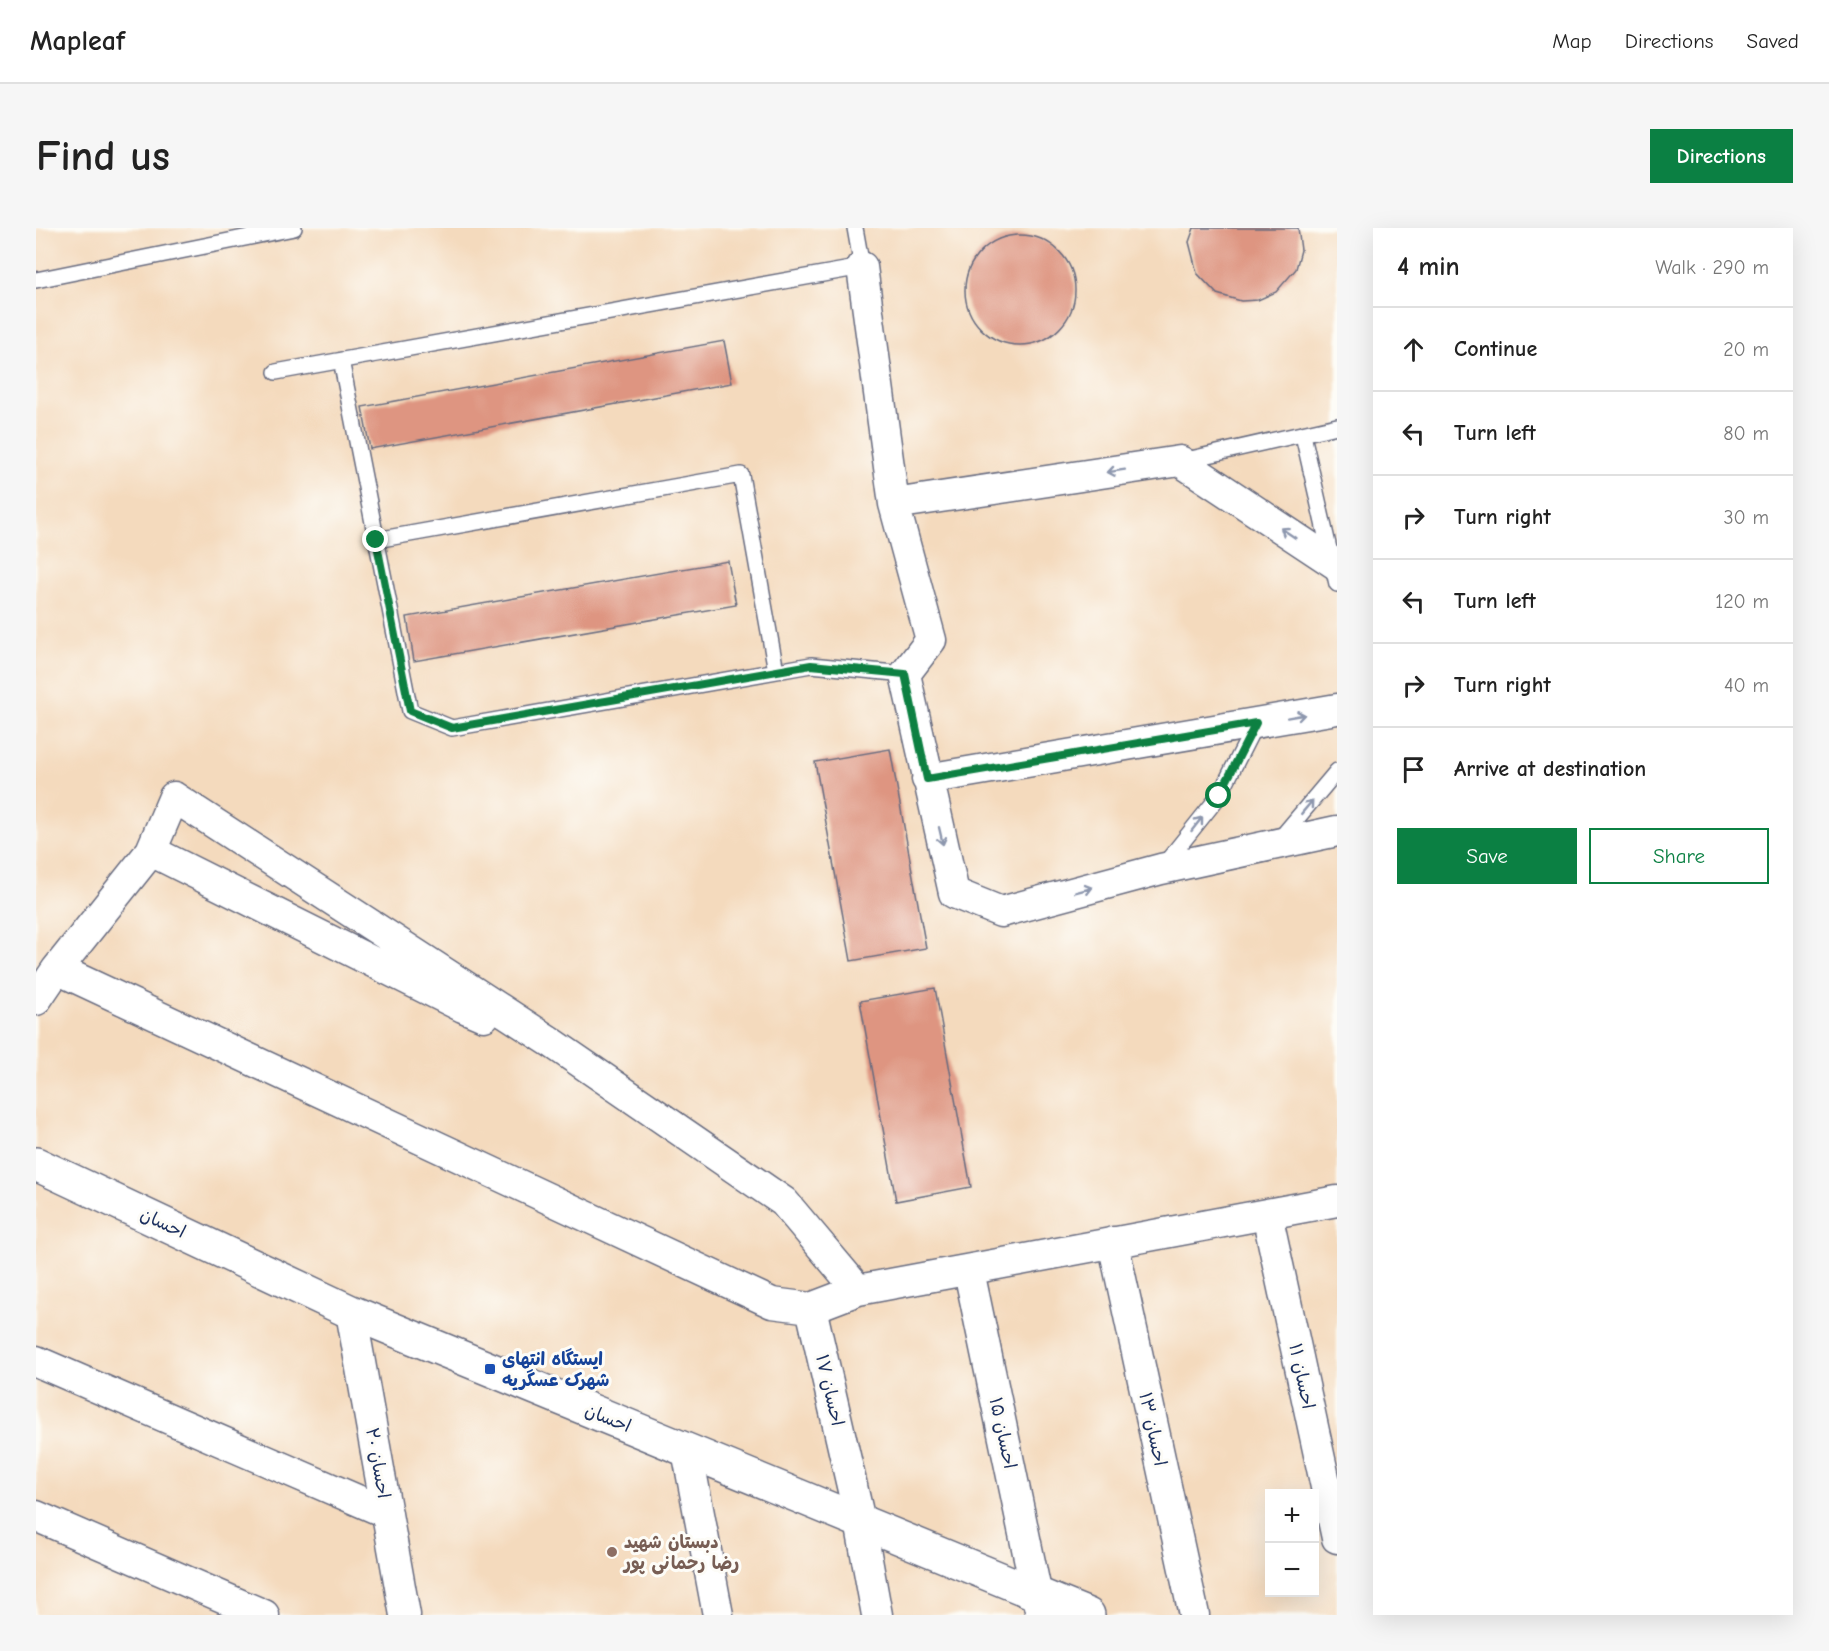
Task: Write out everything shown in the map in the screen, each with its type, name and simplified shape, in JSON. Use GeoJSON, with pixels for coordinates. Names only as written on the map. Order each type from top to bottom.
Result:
{"type":"FeatureCollection","features":[{"type":"Feature","properties":{"kind":"street"},"geometry":{"type":"LineString","coordinates":[[862,267],[894,504],[931,640],[905,674],[954,893],[1001,912],[1161,869],[1337,831]]}},
{"type":"Feature","properties":{"kind":"street"},"geometry":{"type":"LineString","coordinates":[[894,504],[1180,461],[1336,571]]}},
{"type":"Feature","properties":{"kind":"street"},"geometry":{"type":"LineString","coordinates":[[927,779],[1337,709]]}},
{"type":"Feature","properties":{"kind":"street"},"geometry":{"type":"LineString","coordinates":[[36,1000],[57,969],[151,851],[174,797],[550,1042],[784,1202],[858,1290]]}},
{"type":"Feature","properties":{"kind":"street"},"geometry":{"type":"LineString","coordinates":[[151,851],[463,1007],[550,1042]]}},
{"type":"Feature","properties":{"kind":"street"},"geometry":{"type":"LineString","coordinates":[[57,969],[772,1303],[811,1308],[858,1290],[1337,1202]]}},
{"type":"Feature","properties":{"kind":"street","name":"احسان"},"geometry":{"type":"LineString","coordinates":[[36,1164],[351,1312],[860,1521],[1039,1605],[1088,1615]]}},
{"type":"Feature","properties":{"kind":"street","name":"احسان ۱۱"},"geometry":{"type":"LineString","coordinates":[[1267,1214],[1337,1538]]}},
{"type":"Feature","properties":{"kind":"street","name":"احسان ۱۳"},"geometry":{"type":"LineString","coordinates":[[1113,1242],[1194,1615]]}},
{"type":"Feature","properties":{"kind":"street","name":"احسان ۱۵"},"geometry":{"type":"LineString","coordinates":[[969,1271],[1039,1605]]}},
{"type":"Feature","properties":{"kind":"street","name":"احسان ۱۷"},"geometry":{"type":"LineString","coordinates":[[811,1308],[860,1521],[878,1615]]}},
{"type":"Feature","properties":{"kind":"street","name":"احسان ۲۰"},"geometry":{"type":"LineString","coordinates":[[351,1312],[405,1615]]}},
{"type":"Feature","properties":{"kind":"street"},"geometry":{"type":"LineString","coordinates":[[36,1361],[387,1513]]}},
{"type":"Feature","properties":{"kind":"street"},"geometry":{"type":"LineString","coordinates":[[687,1450],[718,1615]]}},
{"type":"Feature","properties":{"kind":"street"},"geometry":{"type":"LineString","coordinates":[[36,1516],[264,1615]]}},
{"type":"Feature","properties":{"kind":"lane"},"geometry":{"type":"LineString","coordinates":[[36,280],[236,234],[294,228]]}},
{"type":"Feature","properties":{"kind":"lane"},"geometry":{"type":"LineString","coordinates":[[276,372],[862,267],[855,228]]}},
{"type":"Feature","properties":{"kind":"lane"},"geometry":{"type":"LineString","coordinates":[[340,360],[410,711],[452,728],[811,665],[905,674]]}},
{"type":"Feature","properties":{"kind":"lane"},"geometry":{"type":"LineString","coordinates":[[1180,461],[1337,426]]}},
{"type":"Feature","properties":{"kind":"lane"},"geometry":{"type":"LineString","coordinates":[[1303,435],[1336,571]]}},
{"type":"Feature","properties":{"kind":"lane"},"geometry":{"type":"LineString","coordinates":[[376,540],[741,475],[776,671]]}},
{"type":"Feature","properties":{"kind":"lane"},"geometry":{"type":"LineString","coordinates":[[1161,869],[1219,796],[1256,723]]}},
{"type":"Feature","properties":{"kind":"lane"},"geometry":{"type":"LineString","coordinates":[[1276,843],[1337,771]]}},
{"type":"Feature","properties":{"kind":"building"},"geometry":{"type":"Polygon","coordinates":[[[1194,228],[1298,228],[1301,250],[1296,269],[1276,292],[1258,300],[1241,301],[1217,294],[1197,273],[1189,242],[1194,228]]]}},
{"type":"Feature","properties":{"kind":"building"},"geometry":{"type":"Polygon","coordinates":[[[1020,235],[1041,239],[1059,251],[1071,269],[1075,290],[1071,311],[1059,329],[1041,341],[1020,345],[999,341],[981,329],[969,311],[965,290],[969,269],[981,251],[999,239],[1020,235]]]}},
{"type":"Feature","properties":{"kind":"building"},"geometry":{"type":"Polygon","coordinates":[[[724,341],[732,383],[370,449],[362,407],[724,341]]]}},
{"type":"Feature","properties":{"kind":"building"},"geometry":{"type":"Polygon","coordinates":[[[728,561],[736,605],[414,661],[407,617],[728,561]]]}},
{"type":"Feature","properties":{"kind":"building"},"geometry":{"type":"Polygon","coordinates":[[[890,749],[926,948],[851,961],[815,762],[890,749]]]}},
{"type":"Feature","properties":{"kind":"building"},"geometry":{"type":"Polygon","coordinates":[[[935,988],[971,1187],[896,1201],[860,1001],[935,988]]]}},
{"type":"Feature","properties":{"kind":"place","name":"ایستگاه انتهای شهرک عسگریه"},"geometry":{"type":"Point","coordinates":[490,1369]}},
{"type":"Feature","properties":{"kind":"place","name":"دبستان شهید رضا رحمانی پور"},"geometry":{"type":"Point","coordinates":[612,1552]}},
{"type":"Feature","properties":{"kind":"route"},"geometry":{"type":"LineString","coordinates":[[376,540],[410,711],[452,728],[811,665],[905,674],[927,779],[1256,723],[1219,796]]}}]}
